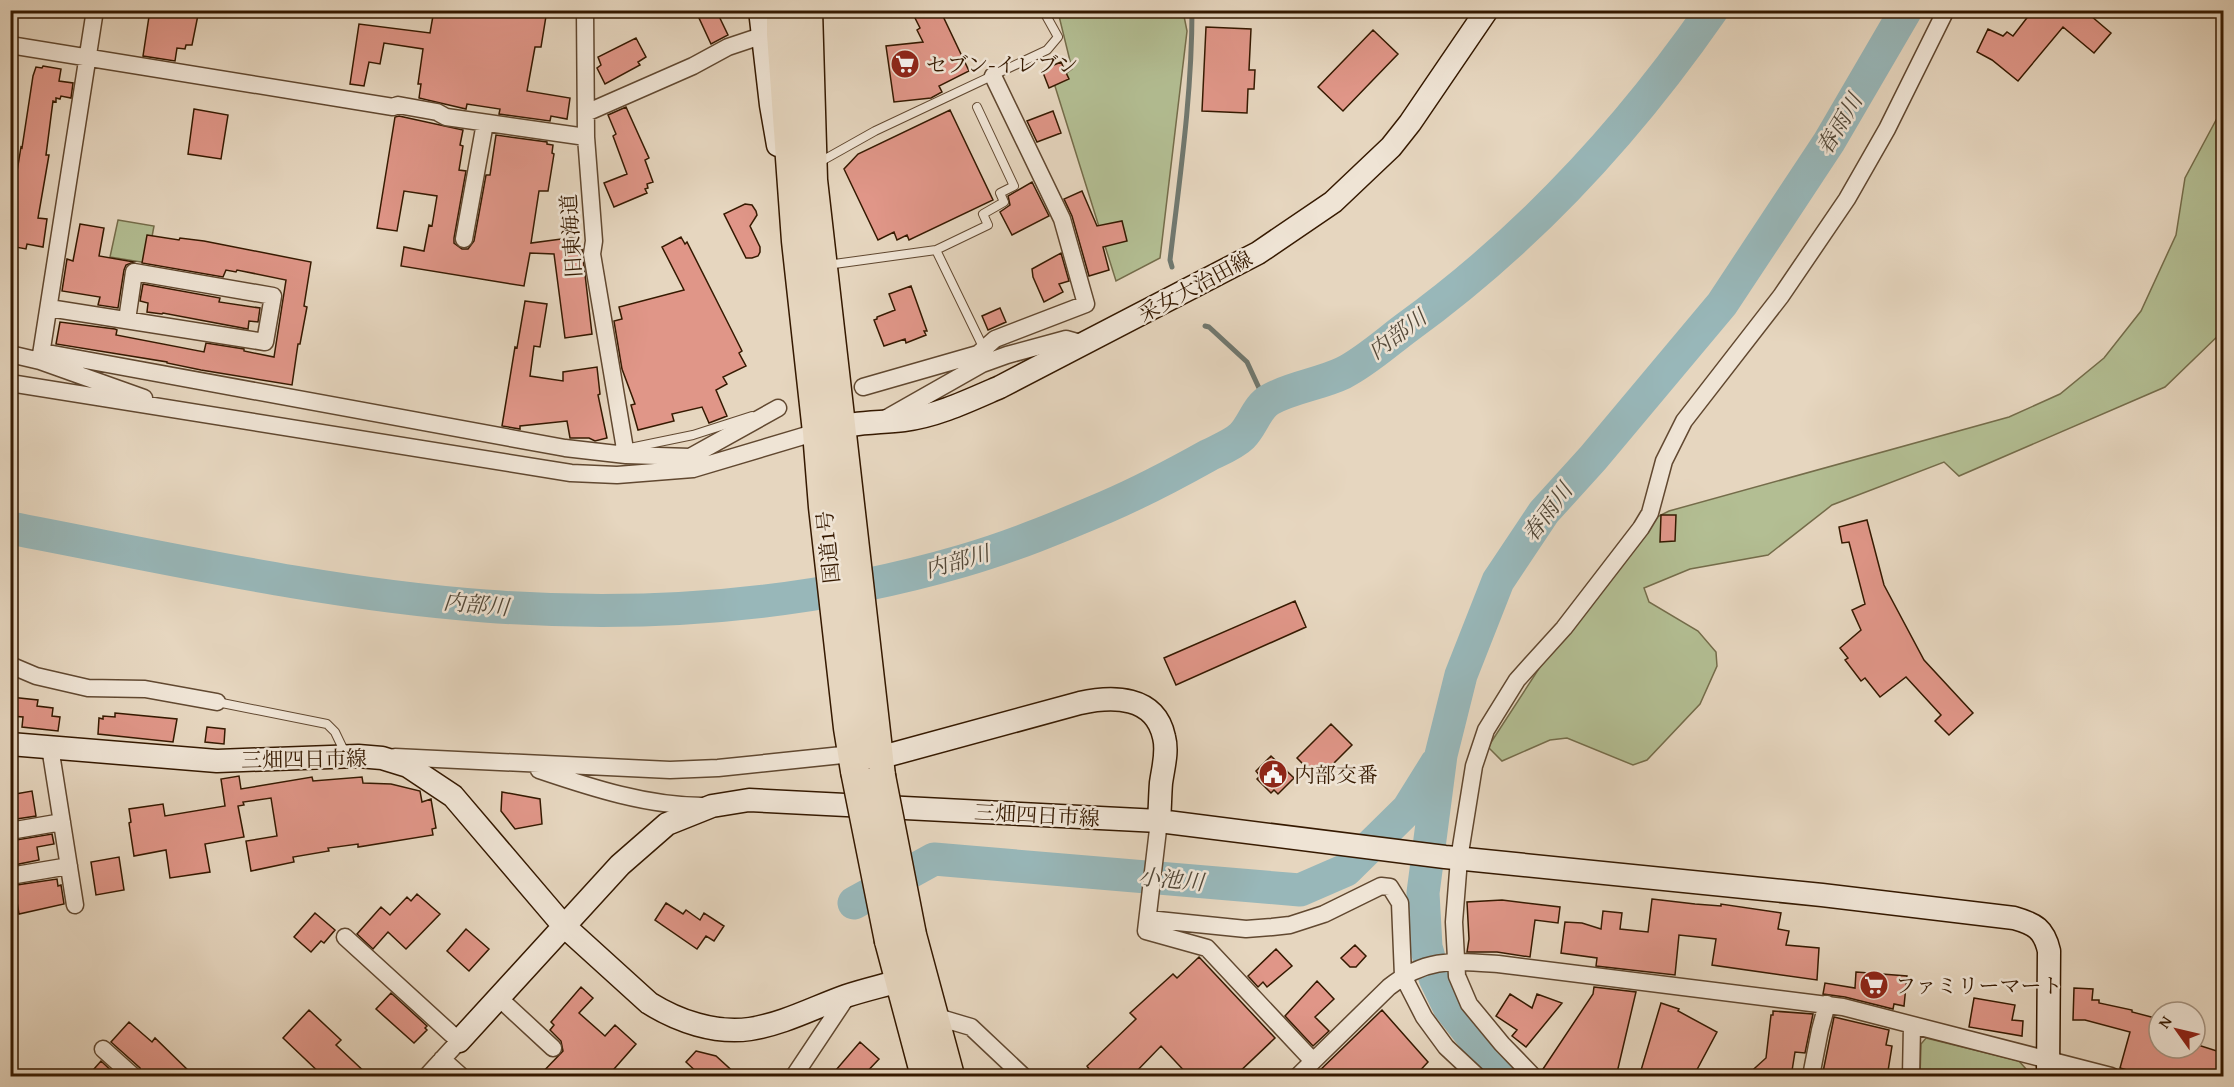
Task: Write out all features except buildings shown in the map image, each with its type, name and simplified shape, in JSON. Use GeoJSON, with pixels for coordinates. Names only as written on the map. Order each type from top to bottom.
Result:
{"type":"FeatureCollection","features":[{"type":"Feature","properties":{"kind":"highway","name":"国道1号"},"geometry":{"type":"LineString","coordinates":[[782,10],[781,34],[796,241],[830,429]]}},
{"type":"Feature","properties":{"kind":"highway","name":"国道1号"},"geometry":{"type":"LineString","coordinates":[[808,10],[813,166],[824,266],[832,457],[865,752],[901,938],[934,1016],[950,1077]]}},
{"type":"Feature","properties":{"kind":"highway","name":"国道1号"},"geometry":{"type":"LineString","coordinates":[[901,938],[899,981],[925,1077]]}},
{"type":"Feature","properties":{"kind":"main road"},"geometry":{"type":"LineString","coordinates":[[760,10],[761,36],[771,105],[796,241]]}},
{"type":"Feature","properties":{"kind":"main road","name":"采女大治田線"},"geometry":{"type":"LineString","coordinates":[[830,429],[880,421],[906,420],[956,406],[1000,387],[1258,253],[1333,202],[1364,175],[1397,139],[1487,10]]}},
{"type":"Feature","properties":{"kind":"main road"},"geometry":{"type":"LineString","coordinates":[[865,752],[1080,703],[1105,698],[1125,699],[1149,711],[1159,724],[1164,736],[1165,755],[1159,821]]}},
{"type":"Feature","properties":{"kind":"main road","name":"三畑四日市線"},"geometry":{"type":"LineString","coordinates":[[10,744],[217,761],[352,756],[382,758],[408,766],[453,796],[563,925],[649,1003],[664,1012],[697,1024],[717,1028],[750,1029],[776,1023],[848,995],[899,981]]}},
{"type":"Feature","properties":{"kind":"main road","name":"三畑四日市線"},"geometry":{"type":"LineString","coordinates":[[563,925],[620,864],[668,824],[712,806],[749,800],[1159,821],[1452,858],[2014,918],[2033,924],[2042,933],[2049,951],[2048,1068]]}},
{"type":"Feature","properties":{"kind":"main road"},"geometry":{"type":"LineString","coordinates":[[459,1041],[563,925]]}},
{"type":"Feature","properties":{"kind":"street"},"geometry":{"type":"LineString","coordinates":[[41,357],[95,10]]}},
{"type":"Feature","properties":{"kind":"street","name":"旧東海道"},"geometry":{"type":"LineString","coordinates":[[585,10],[586,137],[594,241],[592,254],[626,452]]}},
{"type":"Feature","properties":{"kind":"street"},"geometry":{"type":"LineString","coordinates":[[1533,1077],[1469,1004],[1451,962],[1454,922],[1452,858],[1474,766],[1486,730],[1517,680],[1564,628],[1641,528],[1650,513],[1664,461],[1684,421],[1781,296],[1847,199],[1887,129],[1946,10]]}},
{"type":"Feature","properties":{"kind":"street"},"geometry":{"type":"LineString","coordinates":[[586,113],[693,66],[728,47],[761,36]]}},
{"type":"Feature","properties":{"kind":"street"},"geometry":{"type":"LineString","coordinates":[[10,45],[393,107],[398,105],[437,112],[446,117],[586,137]]}},
{"type":"Feature","properties":{"kind":"street"},"geometry":{"type":"LineString","coordinates":[[880,421],[982,356],[995,339],[1086,304],[1062,219],[993,76]]}},
{"type":"Feature","properties":{"kind":"street"},"geometry":{"type":"LineString","coordinates":[[464,238],[485,123]]}},
{"type":"Feature","properties":{"kind":"street"},"geometry":{"type":"LineString","coordinates":[[48,308],[265,342],[273,296],[134,272],[127,320]]}},
{"type":"Feature","properties":{"kind":"street"},"geometry":{"type":"LineString","coordinates":[[862,387],[982,356],[1007,355],[1066,339],[1084,344]]}},
{"type":"Feature","properties":{"kind":"street"},"geometry":{"type":"LineString","coordinates":[[10,354],[41,357],[565,448],[626,452],[692,463],[778,408]]}},
{"type":"Feature","properties":{"kind":"street"},"geometry":{"type":"LineString","coordinates":[[41,357],[185,412]]}},
{"type":"Feature","properties":{"kind":"street"},"geometry":{"type":"LineString","coordinates":[[10,383],[571,473],[617,475],[692,463],[746,452],[830,429]]}},
{"type":"Feature","properties":{"kind":"street"},"geometry":{"type":"LineString","coordinates":[[10,665],[36,676],[88,688],[145,689],[217,702]]}},
{"type":"Feature","properties":{"kind":"street"},"geometry":{"type":"LineString","coordinates":[[50,747],[75,905]]}},
{"type":"Feature","properties":{"kind":"street"},"geometry":{"type":"LineString","coordinates":[[352,756],[510,761],[670,770],[718,768],[865,752]]}},
{"type":"Feature","properties":{"kind":"street"},"geometry":{"type":"LineString","coordinates":[[510,761],[632,797],[676,806],[712,806]]}},
{"type":"Feature","properties":{"kind":"street"},"geometry":{"type":"LineString","coordinates":[[1159,821],[1146,931],[1207,948],[1314,1061]]}},
{"type":"Feature","properties":{"kind":"street"},"geometry":{"type":"LineString","coordinates":[[10,831],[62,822]]}},
{"type":"Feature","properties":{"kind":"street"},"geometry":{"type":"LineString","coordinates":[[10,876],[69,866]]}},
{"type":"Feature","properties":{"kind":"street"},"geometry":{"type":"LineString","coordinates":[[1148,917],[1237,928],[1272,927],[1309,919],[1344,905],[1372,889],[1381,886],[1390,887],[1400,903],[1408,973],[1424,1017],[1446,1047],[1477,1077]]}},
{"type":"Feature","properties":{"kind":"street"},"geometry":{"type":"LineString","coordinates":[[345,937],[459,1041],[427,1077]]}},
{"type":"Feature","properties":{"kind":"street"},"geometry":{"type":"LineString","coordinates":[[1298,1077],[1389,987],[1408,973],[1451,962],[1498,964],[1827,1004],[1912,1026],[2048,1068],[2111,1077]]}},
{"type":"Feature","properties":{"kind":"street"},"geometry":{"type":"LineString","coordinates":[[794,1077],[848,995]]}},
{"type":"Feature","properties":{"kind":"street"},"geometry":{"type":"LineString","coordinates":[[499,998],[553,1048]]}},
{"type":"Feature","properties":{"kind":"street"},"geometry":{"type":"LineString","coordinates":[[1811,1077],[1827,1004]]}},
{"type":"Feature","properties":{"kind":"street"},"geometry":{"type":"LineString","coordinates":[[934,1016],[971,1027],[1023,1077]]}},
{"type":"Feature","properties":{"kind":"street"},"geometry":{"type":"LineString","coordinates":[[1911,1077],[1912,1026]]}},
{"type":"Feature","properties":{"kind":"street"},"geometry":{"type":"LineString","coordinates":[[103,1049],[133,1077]]}},
{"type":"Feature","properties":{"kind":"street"},"geometry":{"type":"LineString","coordinates":[[442,1059],[461,1077]]}},
{"type":"Feature","properties":{"kind":"lane"},"geometry":{"type":"LineString","coordinates":[[813,166],[875,131],[1047,50],[1058,37],[1043,10]]}},
{"type":"Feature","properties":{"kind":"lane"},"geometry":{"type":"LineString","coordinates":[[824,266],[936,250],[988,225],[983,214],[1004,202],[1000,193],[1014,186],[977,107]]}},
{"type":"Feature","properties":{"kind":"lane"},"geometry":{"type":"LineString","coordinates":[[936,250],[982,356]]}},
{"type":"Feature","properties":{"kind":"lane"},"geometry":{"type":"LineString","coordinates":[[626,452],[693,435],[778,408]]}},
{"type":"Feature","properties":{"kind":"lane"},"geometry":{"type":"LineString","coordinates":[[217,702],[327,724],[352,756]]}},
{"type":"Feature","properties":{"kind":"green space"},"geometry":{"type":"Polygon","coordinates":[[[1056,11],[1183,11],[1187,31],[1160,258],[1116,281],[1054,83],[1072,69],[1056,11]]]}},
{"type":"Feature","properties":{"kind":"green space"},"geometry":{"type":"Polygon","coordinates":[[[2223,107],[2223,331],[2165,387],[1959,476],[1944,462],[1832,505],[1768,555],[1690,569],[1644,588],[1649,602],[1698,631],[1716,652],[1717,666],[1700,704],[1647,760],[1633,765],[1567,738],[1550,740],[1502,761],[1488,747],[1590,590],[1641,525],[1669,511],[2009,417],[2060,394],[2104,358],[2141,311],[2176,235],[2185,178],[2223,107]]]}},
{"type":"Feature","properties":{"kind":"green space"},"geometry":{"type":"Polygon","coordinates":[[[118,220],[154,226],[147,263],[110,257],[118,220]]]}},
{"type":"Feature","properties":{"kind":"green space"},"geometry":{"type":"Polygon","coordinates":[[[1926,1038],[2019,1061],[2026,1069],[2025,1076],[1920,1076],[1921,1044],[1926,1038]]]}},
{"type":"Feature","properties":{"kind":"waterway"},"geometry":{"type":"LineString","coordinates":[[1172,267],[1170,260],[1188,104],[1192,10]]}},
{"type":"Feature","properties":{"kind":"waterway","name":"内部川"},"geometry":{"type":"LineString","coordinates":[[10,528],[306,584],[425,600],[545,609],[665,609],[725,605],[845,589],[962,561],[1071,522],[1158,482],[1239,439],[1262,406],[1271,399],[1343,373],[1375,352],[1450,295],[1492,259],[1572,182],[1645,99],[1712,10]]}},
{"type":"Feature","properties":{"kind":"waterway","name":"春雨川"},"geometry":{"type":"LineString","coordinates":[[1509,1076],[1475,1040],[1449,1007],[1435,978],[1426,947],[1423,893],[1441,755],[1461,675],[1498,581],[1544,512],[1593,458],[1722,304],[1829,142],[1906,10]]}},
{"type":"Feature","properties":{"kind":"waterway"},"geometry":{"type":"LineString","coordinates":[[1205,326],[1209,327],[1247,362],[1265,401]]}},
{"type":"Feature","properties":{"kind":"waterway","name":"小池川"},"geometry":{"type":"LineString","coordinates":[[854,903],[934,859],[1300,890],[1346,870],[1408,809],[1436,764]]}},
{"type":"Feature","properties":{"kind":"place","name":"セブン-イレブン"},"geometry":{"type":"Point","coordinates":[905,64]}},
{"type":"Feature","properties":{"kind":"place","name":"内部交番"},"geometry":{"type":"Point","coordinates":[1273,774]}},
{"type":"Feature","properties":{"kind":"place","name":"ファミリーマート"},"geometry":{"type":"Point","coordinates":[1874,985]}}]}
